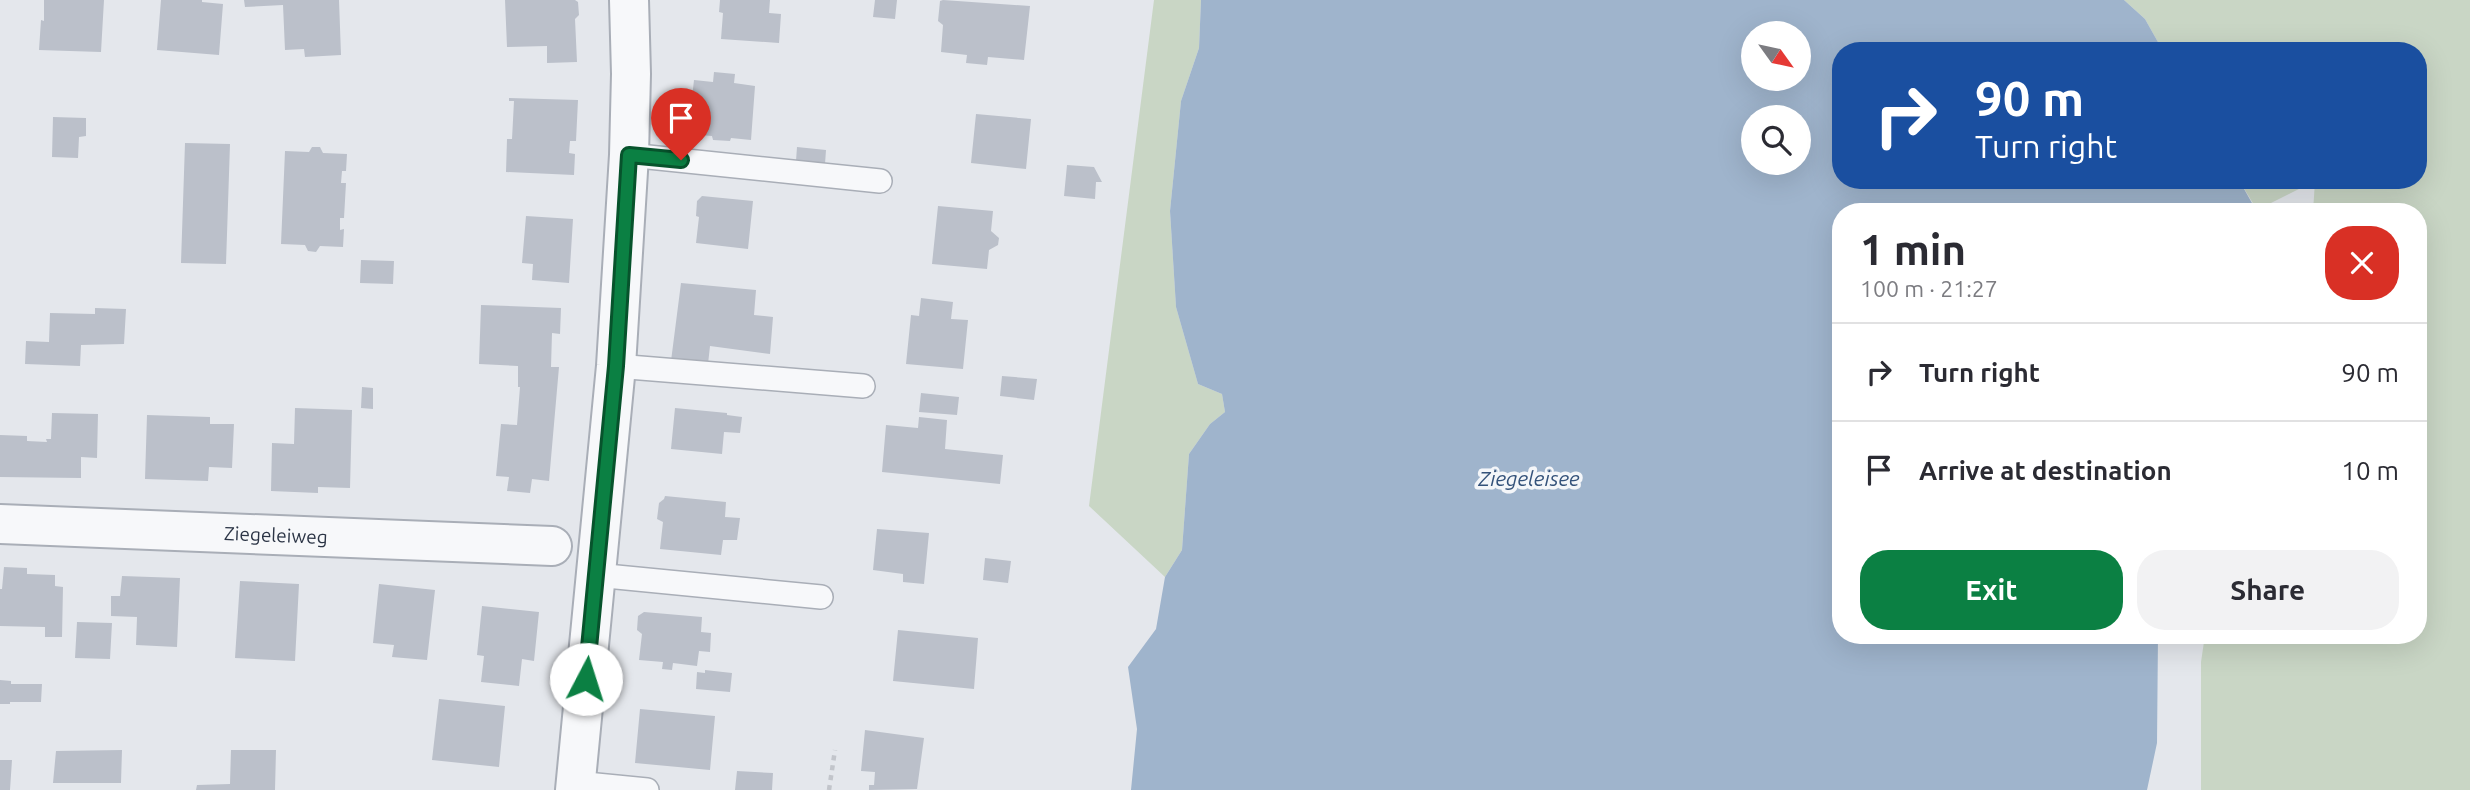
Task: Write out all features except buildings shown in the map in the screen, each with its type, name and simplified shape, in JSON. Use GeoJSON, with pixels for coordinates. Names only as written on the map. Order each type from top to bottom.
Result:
{"type":"FeatureCollection","features":[{"type":"Feature","properties":{"kind":"street"},"geometry":{"type":"LineString","coordinates":[[576,787],[616,366],[629,155],[629,0]]}},
{"type":"Feature","properties":{"kind":"street","name":"Ziegeleiweg"},"geometry":{"type":"LineString","coordinates":[[0,524],[552,546]]}},
{"type":"Feature","properties":{"kind":"lane"},"geometry":{"type":"LineString","coordinates":[[629,155],[880,181]]}},
{"type":"Feature","properties":{"kind":"lane"},"geometry":{"type":"LineString","coordinates":[[616,366],[863,386]]}},
{"type":"Feature","properties":{"kind":"lane"},"geometry":{"type":"LineString","coordinates":[[596,575],[821,597]]}},
{"type":"Feature","properties":{"kind":"lane"},"geometry":{"type":"LineString","coordinates":[[576,787],[647,790]]}},
{"type":"Feature","properties":{"kind":"path"},"geometry":{"type":"LineString","coordinates":[[829,790],[835,750]]}},
{"type":"Feature","properties":{"kind":"green space"},"geometry":{"type":"Polygon","coordinates":[[[1154,0],[1201,0],[1199,48],[1181,101],[1170,211],[1176,307],[1198,384],[1222,394],[1225,412],[1210,424],[1189,454],[1182,550],[1165,577],[1089,506],[1154,0]]]}},
{"type":"Feature","properties":{"kind":"green space"},"geometry":{"type":"Polygon","coordinates":[[[2124,0],[2470,0],[2470,790],[2201,790],[2201,662],[2204,644],[2427,644],[2427,203],[2314,203],[2314,189],[2427,189],[2427,42],[2158,42],[2145,19],[2124,0]]]}},
{"type":"Feature","properties":{"kind":"green space"},"geometry":{"type":"Polygon","coordinates":[[[2244,189],[2299,189],[2271,203],[2253,203],[2244,189]]]}},
{"type":"Feature","properties":{"kind":"water","name":"Ziegeleisee"},"geometry":{"type":"Polygon","coordinates":[[[1201,0],[2124,0],[2145,19],[2158,42],[1832,42],[1832,189],[2244,189],[2252,203],[1832,203],[1832,644],[2158,644],[2157,743],[2147,790],[1131,790],[1137,729],[1128,667],[1156,629],[1165,577],[1182,550],[1189,454],[1210,424],[1225,412],[1222,394],[1198,384],[1176,307],[1170,211],[1181,101],[1199,48],[1201,0]]]}},
{"type":"Feature","properties":{"kind":"route"},"geometry":{"type":"LineString","coordinates":[[586,679],[616,366],[629,155],[681,160]]}}]}
